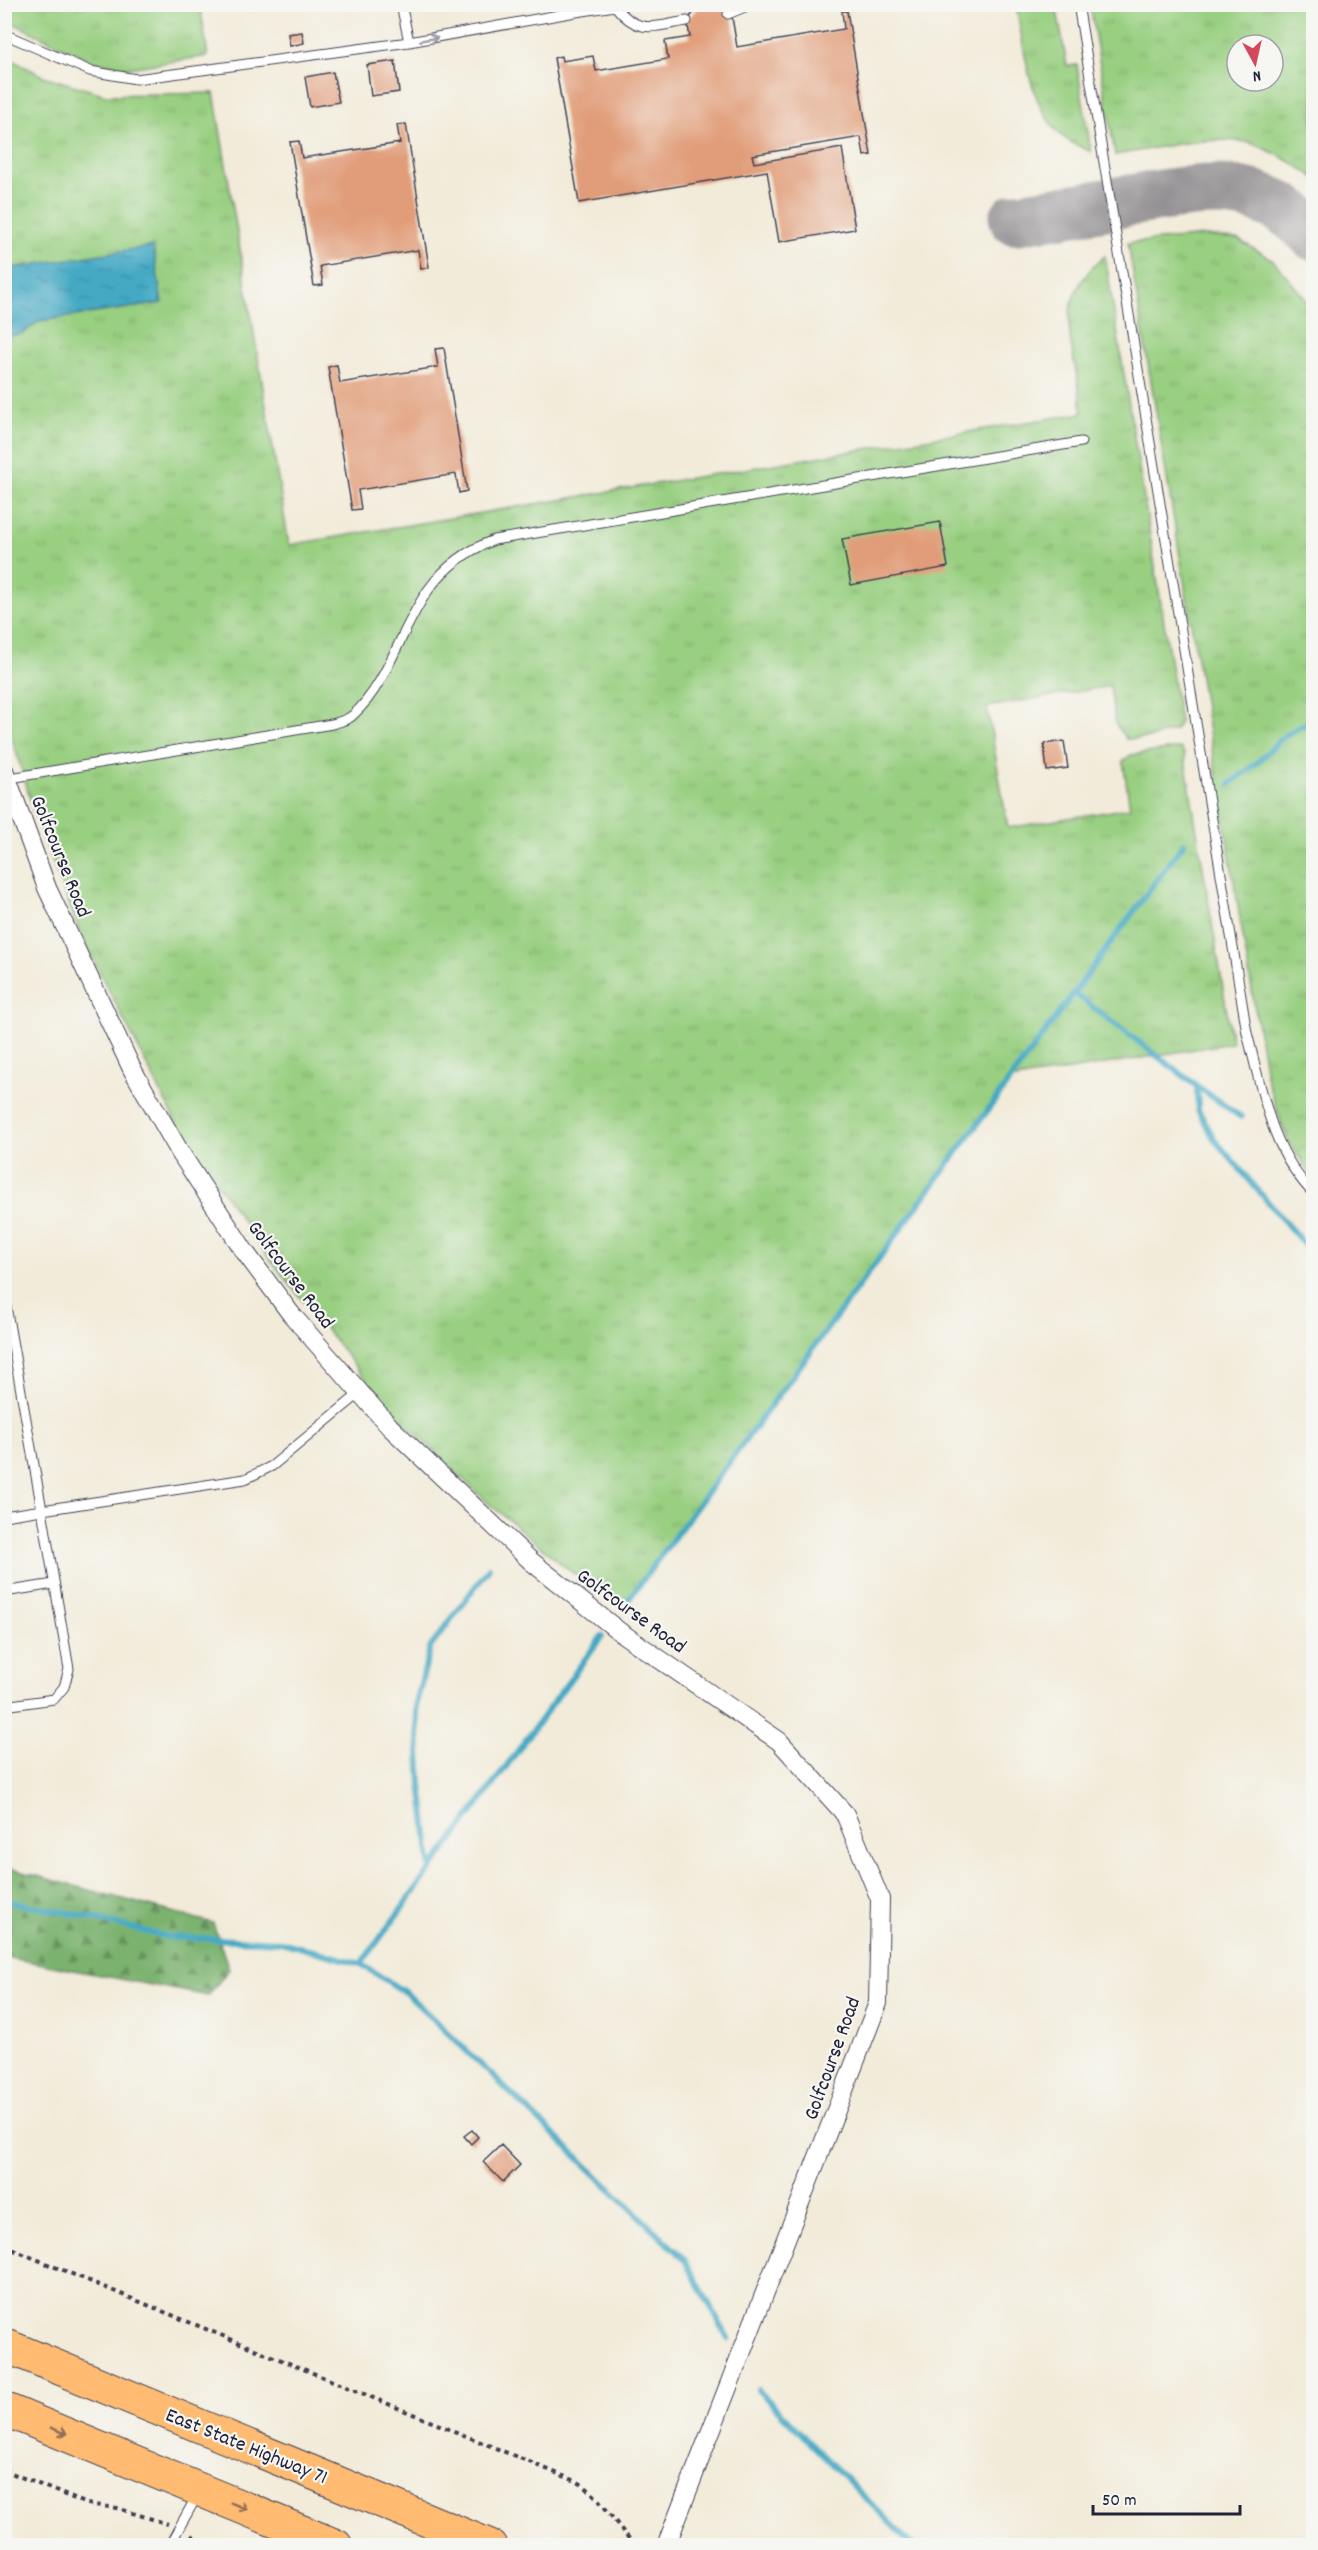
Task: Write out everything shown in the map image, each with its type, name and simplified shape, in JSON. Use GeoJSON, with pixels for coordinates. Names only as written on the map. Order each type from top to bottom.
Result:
{"type":"FeatureCollection","features":[{"type":"Feature","properties":{"kind":"highway","name":"East State Highway 71"},"geometry":{"type":"LineString","coordinates":[[4,2345],[490,2546]]}},
{"type":"Feature","properties":{"kind":"highway"},"geometry":{"type":"LineString","coordinates":[[4,2364],[444,2546]]}},
{"type":"Feature","properties":{"kind":"highway"},"geometry":{"type":"LineString","coordinates":[[4,2409],[336,2546]]}},
{"type":"Feature","properties":{"kind":"street","name":"Golfcourse Road"},"geometry":{"type":"LineString","coordinates":[[6,776],[46,888],[132,1069],[181,1154],[245,1252],[291,1314],[390,1427],[531,1562],[620,1632],[779,1741],[845,1814],[880,1899],[878,2003],[666,2546]]}},
{"type":"Feature","properties":{"kind":"lane"},"geometry":{"type":"LineString","coordinates":[[401,4],[409,42]]}},
{"type":"Feature","properties":{"kind":"lane"},"geometry":{"type":"LineString","coordinates":[[728,14],[752,4]]}},
{"type":"Feature","properties":{"kind":"lane"},"geometry":{"type":"LineString","coordinates":[[1078,4],[1247,1033],[1274,1133],[1300,1180],[1314,1194]]}},
{"type":"Feature","properties":{"kind":"lane"},"geometry":{"type":"LineString","coordinates":[[4,34],[90,71],[136,80],[409,42],[568,9],[618,5],[627,21],[644,28],[687,21]]}},
{"type":"Feature","properties":{"kind":"lane"},"geometry":{"type":"LineString","coordinates":[[6,776],[332,724],[351,717],[369,698],[428,590],[452,564],[478,546],[494,540],[1081,442]]}},
{"type":"Feature","properties":{"kind":"lane"},"geometry":{"type":"LineString","coordinates":[[4,1295],[69,1669],[64,1687],[54,1699],[4,1706]]}},
{"type":"Feature","properties":{"kind":"lane"},"geometry":{"type":"LineString","coordinates":[[4,1516],[252,1477],[272,1466],[360,1393]]}},
{"type":"Feature","properties":{"kind":"lane"},"geometry":{"type":"LineString","coordinates":[[4,1592],[54,1584]]}},
{"type":"Feature","properties":{"kind":"lane"},"geometry":{"type":"LineString","coordinates":[[169,2546],[200,2490]]}},
{"type":"Feature","properties":{"kind":"path"},"geometry":{"type":"LineString","coordinates":[[4,2246],[578,2482],[593,2492],[623,2533],[637,2546]]}},
{"type":"Feature","properties":{"kind":"path"},"geometry":{"type":"LineString","coordinates":[[4,2470],[87,2504],[136,2512],[178,2529],[192,2536],[204,2546]]}},
{"type":"Feature","properties":{"kind":"green space"},"geometry":{"type":"Polygon","coordinates":[[[4,5],[200,5],[208,56],[128,68],[92,61],[8,21],[4,5]]]}},
{"type":"Feature","properties":{"kind":"green space"},"geometry":{"type":"Polygon","coordinates":[[[1016,5],[1056,5],[1067,66],[1077,65],[1091,152],[1072,142],[1055,129],[1038,101],[1024,53],[1016,5]]]}},
{"type":"Feature","properties":{"kind":"green space"},"geometry":{"type":"Polygon","coordinates":[[[1090,5],[1313,5],[1313,177],[1298,166],[1247,142],[1224,140],[1177,144],[1115,155],[1090,5]]]}},
{"type":"Feature","properties":{"kind":"green space"},"geometry":{"type":"Polygon","coordinates":[[[4,56],[43,76],[106,95],[214,93],[289,545],[1082,413],[1072,348],[1070,310],[1076,292],[1087,274],[1105,256],[1180,722],[1175,730],[1150,738],[1126,739],[1115,723],[1110,686],[987,707],[1008,828],[1130,808],[1123,761],[1131,755],[1180,748],[1184,753],[1232,1043],[1010,1080],[623,1607],[570,1571],[487,1502],[387,1406],[268,1257],[180,1130],[82,938],[34,812],[5,714],[4,56]]]}},
{"type":"Feature","properties":{"kind":"green space"},"geometry":{"type":"Polygon","coordinates":[[[1205,236],[1237,239],[1272,259],[1313,308],[1313,1178],[1287,1139],[1267,1081],[1128,243],[1205,236]]]}},
{"type":"Feature","properties":{"kind":"green space"},"geometry":{"type":"Polygon","coordinates":[[[4,1867],[213,1923],[229,1969],[208,1996],[5,1957],[4,1867]]]}},
{"type":"Feature","properties":{"kind":"water"},"geometry":{"type":"Polygon","coordinates":[[[153,246],[162,303],[40,321],[22,334],[5,336],[5,269],[153,246]]]}},
{"type":"Feature","properties":{"kind":"building"},"geometry":{"type":"Polygon","coordinates":[[[715,5],[732,17],[737,47],[844,29],[842,11],[847,11],[871,155],[864,156],[861,137],[752,155],[754,163],[842,148],[855,229],[779,242],[767,171],[579,203],[554,58],[561,56],[562,61],[593,56],[596,71],[668,59],[665,41],[690,37],[687,21],[697,8],[715,5]]]}},
{"type":"Feature","properties":{"kind":"building"},"geometry":{"type":"Polygon","coordinates":[[[302,32],[304,43],[290,46],[288,34],[302,32]]]}},
{"type":"Feature","properties":{"kind":"building"},"geometry":{"type":"Polygon","coordinates":[[[395,61],[399,92],[371,96],[367,65],[395,61]]]}},
{"type":"Feature","properties":{"kind":"building"},"geometry":{"type":"Polygon","coordinates":[[[333,72],[339,102],[310,107],[305,77],[333,72]]]}},
{"type":"Feature","properties":{"kind":"building"},"geometry":{"type":"Polygon","coordinates":[[[406,124],[429,267],[421,269],[418,250],[320,266],[323,285],[314,286],[290,142],[299,141],[302,158],[400,143],[397,125],[406,124]]]}},
{"type":"Feature","properties":{"kind":"building"},"geometry":{"type":"Polygon","coordinates":[[[444,348],[467,491],[459,493],[456,474],[358,490],[361,509],[352,510],[328,367],[337,365],[340,383],[438,367],[435,349],[444,348]]]}},
{"type":"Feature","properties":{"kind":"building"},"geometry":{"type":"Polygon","coordinates":[[[940,522],[948,567],[851,585],[842,539],[940,522]]]}},
{"type":"Feature","properties":{"kind":"building"},"geometry":{"type":"Polygon","coordinates":[[[1064,741],[1068,768],[1047,771],[1044,744],[1064,741]]]}},
{"type":"Feature","properties":{"kind":"building"},"geometry":{"type":"Polygon","coordinates":[[[472,2130],[478,2137],[471,2144],[464,2136],[472,2130]]]}},
{"type":"Feature","properties":{"kind":"building"},"geometry":{"type":"Polygon","coordinates":[[[501,2145],[520,2165],[503,2182],[483,2162],[501,2145]]]}},
{"type":"Feature","properties":{"kind":"waterway"},"geometry":{"type":"LineString","coordinates":[[1230,784],[1258,762],[1284,736],[1314,719]]}},
{"type":"Feature","properties":{"kind":"waterway"},"geometry":{"type":"LineString","coordinates":[[623,1607],[1184,843]]}},
{"type":"Feature","properties":{"kind":"waterway"},"geometry":{"type":"LineString","coordinates":[[1074,993],[1197,1086],[1198,1110],[1215,1140],[1314,1256]]}},
{"type":"Feature","properties":{"kind":"waterway"},"geometry":{"type":"LineString","coordinates":[[1197,1086],[1241,1117]]}},
{"type":"Feature","properties":{"kind":"waterway"},"geometry":{"type":"LineString","coordinates":[[431,1869],[421,1783],[416,1704],[430,1648],[489,1568]]}},
{"type":"Feature","properties":{"kind":"waterway"},"geometry":{"type":"LineString","coordinates":[[361,1964],[602,1636]]}},
{"type":"Feature","properties":{"kind":"waterway"},"geometry":{"type":"LineString","coordinates":[[4,1901],[79,1915],[168,1937],[281,1942],[361,1964],[406,1993],[685,2260],[728,2338]]}},
{"type":"Feature","properties":{"kind":"waterway"},"geometry":{"type":"LineString","coordinates":[[758,2390],[913,2546]]}},
{"type":"Feature","properties":{"kind":"taxiway"},"geometry":{"type":"LineString","coordinates":[[1015,219],[1158,196],[1229,191],[1252,195],[1273,203],[1294,216],[1314,235]]}}]}
